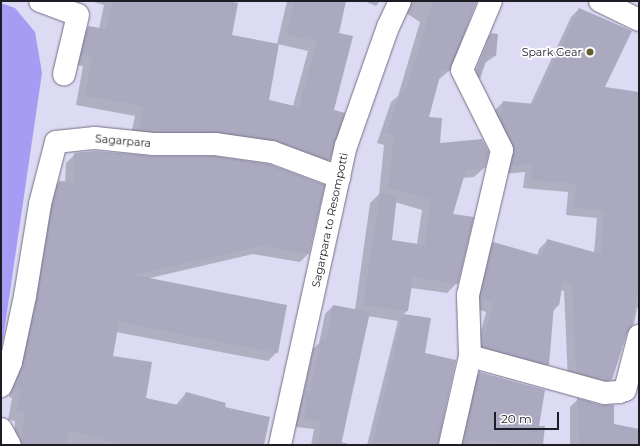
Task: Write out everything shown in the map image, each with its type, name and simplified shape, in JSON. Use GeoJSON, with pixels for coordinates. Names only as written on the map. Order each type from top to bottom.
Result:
{"type":"FeatureCollection","features":[{"type":"Feature","properties":{"kind":"main road"},"geometry":{"type":"LineString","coordinates":[[40,1],[78,15],[64,74]]}},
{"type":"Feature","properties":{"kind":"main road","name":"Sagarpara to Resompotti"},"geometry":{"type":"LineString","coordinates":[[280,445],[346,146],[388,27],[400,1]]}},
{"type":"Feature","properties":{"kind":"main road"},"geometry":{"type":"LineString","coordinates":[[450,445],[470,356],[468,295],[502,150],[462,70],[491,1]]}},
{"type":"Feature","properties":{"kind":"main road"},"geometry":{"type":"LineString","coordinates":[[600,1],[639,20]]}},
{"type":"Feature","properties":{"kind":"main road"},"geometry":{"type":"LineString","coordinates":[[633,1],[639,4]]}},
{"type":"Feature","properties":{"kind":"main road","name":"Sagarpara"},"geometry":{"type":"LineString","coordinates":[[1,386],[14,348],[26,296],[40,204],[56,142],[95,138],[154,144],[215,144],[272,152],[339,177]]}},
{"type":"Feature","properties":{"kind":"main road"},"geometry":{"type":"LineString","coordinates":[[470,356],[604,393],[619,392],[624,390],[639,336]]}},
{"type":"Feature","properties":{"kind":"main road"},"geometry":{"type":"LineString","coordinates":[[1,429],[10,445]]}},
{"type":"Feature","properties":{"kind":"shaded area"},"geometry":{"type":"Polygon","coordinates":[[[1,3],[15,8],[35,32],[42,73],[1,353],[1,3]]]}},
{"type":"Feature","properties":{"kind":"building"},"geometry":{"type":"Polygon","coordinates":[[[112,1],[228,1],[238,3],[232,35],[279,44],[269,100],[299,107],[317,41],[286,34],[294,1],[346,1],[339,33],[353,36],[334,110],[345,113],[330,160],[274,140],[217,132],[139,130],[144,106],[85,96],[92,56],[81,54],[88,26],[106,29],[112,1]]]}},
{"type":"Feature","properties":{"kind":"building"},"geometry":{"type":"Polygon","coordinates":[[[433,1],[477,1],[450,71],[442,69],[429,117],[442,118],[440,143],[482,139],[489,152],[485,168],[466,170],[453,214],[474,217],[458,284],[413,277],[408,311],[363,305],[380,193],[397,195],[392,240],[425,245],[431,200],[388,188],[394,135],[386,133],[401,91],[405,93],[433,1]]]}},
{"type":"Feature","properties":{"kind":"building"},"geometry":{"type":"Polygon","coordinates":[[[579,8],[632,31],[605,87],[639,92],[639,281],[632,326],[627,333],[612,380],[576,372],[572,283],[563,282],[559,305],[554,305],[549,365],[482,346],[493,303],[481,299],[481,296],[493,242],[542,256],[547,239],[601,254],[604,210],[574,208],[576,184],[531,180],[532,164],[511,166],[513,145],[500,118],[503,101],[534,104],[579,8]]]}},
{"type":"Feature","properties":{"kind":"building"},"geometry":{"type":"Polygon","coordinates":[[[491,33],[498,34],[496,56],[488,55],[480,79],[476,70],[491,33]]]}},
{"type":"Feature","properties":{"kind":"building"},"geometry":{"type":"Polygon","coordinates":[[[95,151],[154,156],[214,156],[269,164],[325,185],[309,254],[262,246],[134,275],[287,305],[278,353],[119,322],[113,356],[152,362],[146,398],[182,406],[186,392],[226,403],[225,407],[270,417],[264,445],[123,445],[69,431],[65,445],[22,444],[24,413],[16,411],[21,389],[17,388],[37,299],[52,206],[59,181],[74,182],[74,153],[95,151]]]}},
{"type":"Feature","properties":{"kind":"building"},"geometry":{"type":"Polygon","coordinates":[[[333,305],[370,312],[341,445],[318,445],[321,421],[304,419],[307,391],[310,391],[321,339],[326,340],[333,305]]]}},
{"type":"Feature","properties":{"kind":"building"},"geometry":{"type":"Polygon","coordinates":[[[403,314],[431,318],[425,353],[456,360],[438,444],[373,442],[403,314]]]}},
{"type":"Feature","properties":{"kind":"building"},"geometry":{"type":"Polygon","coordinates":[[[479,372],[545,390],[539,426],[545,426],[543,445],[470,440],[469,445],[463,445],[479,372]]]}},
{"type":"Feature","properties":{"kind":"building"},"geometry":{"type":"Polygon","coordinates":[[[577,398],[601,405],[614,405],[614,424],[639,429],[639,445],[579,445],[577,398]]]}},
{"type":"Feature","properties":{"kind":"place","name":"Spark Gear"},"geometry":{"type":"Point","coordinates":[590,52]}}]}
